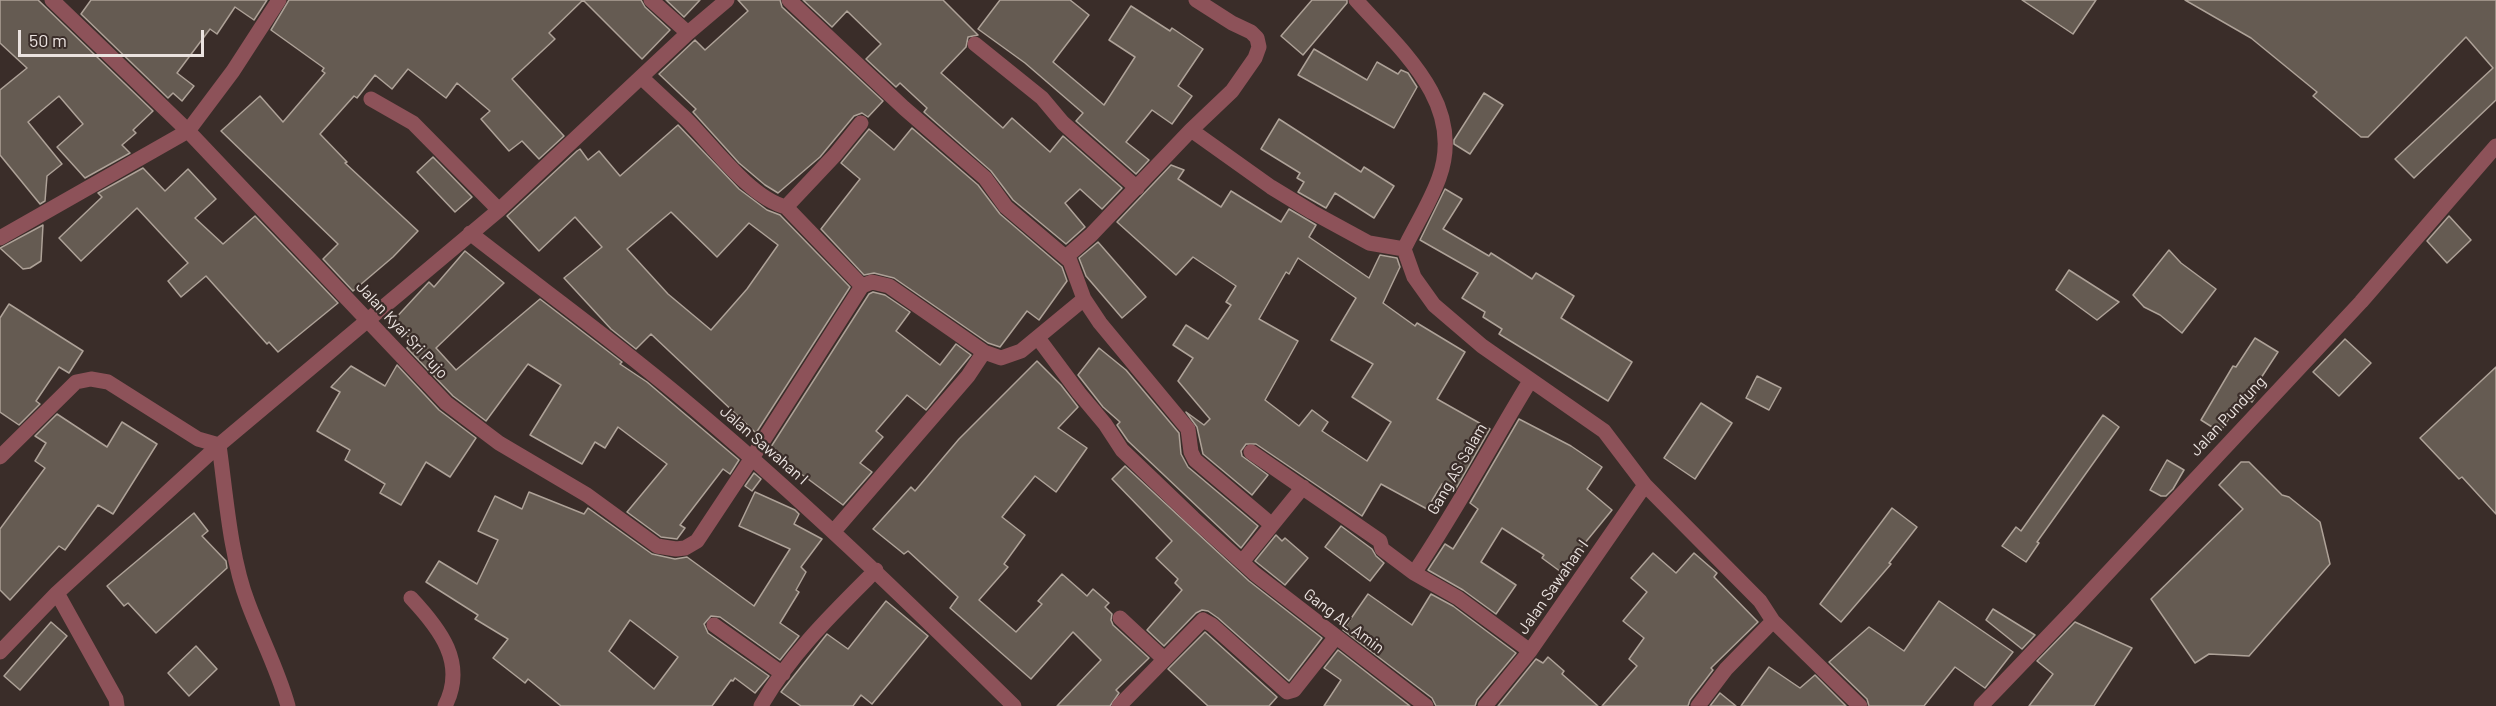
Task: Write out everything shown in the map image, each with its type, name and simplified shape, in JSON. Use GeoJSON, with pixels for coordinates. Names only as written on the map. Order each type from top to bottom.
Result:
{"type":"FeatureCollection","features":[{"type":"Feature","properties":{"kind":"street","name":"Jalan Kyai Sri Pujo"},"geometry":{"type":"LineString","coordinates":[[52,0],[188,131],[446,403],[499,442],[587,495],[657,546],[685,548],[697,540],[862,285]]}},
{"type":"Feature","properties":{"kind":"street"},"geometry":{"type":"LineString","coordinates":[[0,238],[188,131],[233,70],[279,0]]}},
{"type":"Feature","properties":{"kind":"street"},"geometry":{"type":"LineString","coordinates":[[651,0],[688,33]]}},
{"type":"Feature","properties":{"kind":"street"},"geometry":{"type":"LineString","coordinates":[[0,652],[57,593],[219,445],[499,210],[688,33],[727,0]]}},
{"type":"Feature","properties":{"kind":"street"},"geometry":{"type":"LineString","coordinates":[[789,0],[877,80],[904,108],[985,178],[1006,207],[1066,257],[1073,267],[1083,299],[1100,323],[1188,429],[1191,452],[1196,460],[1272,525]]}},
{"type":"Feature","properties":{"kind":"street"},"geometry":{"type":"LineString","coordinates":[[1066,257],[1091,235],[1191,130],[1232,91],[1255,58],[1260,47],[1257,38],[1251,32],[1196,0]]}},
{"type":"Feature","properties":{"kind":"street"},"geometry":{"type":"LineString","coordinates":[[1356,0],[1427,81],[1442,117],[1445,148],[1439,178],[1404,249],[1414,277],[1434,305],[1482,346],[1605,431],[1645,485],[1760,601],[1773,621],[1860,706]]}},
{"type":"Feature","properties":{"kind":"street"},"geometry":{"type":"LineString","coordinates":[[975,44],[1042,98],[1063,123],[1137,188]]}},
{"type":"Feature","properties":{"kind":"street"},"geometry":{"type":"LineString","coordinates":[[642,78],[766,199],[786,207],[862,285],[872,282],[889,286],[984,352],[1001,358],[1021,351],[1083,299]]}},
{"type":"Feature","properties":{"kind":"street"},"geometry":{"type":"LineString","coordinates":[[371,99],[413,123],[499,210]]}},
{"type":"Feature","properties":{"kind":"street"},"geometry":{"type":"LineString","coordinates":[[786,207],[835,155],[861,123]]}},
{"type":"Feature","properties":{"kind":"street"},"geometry":{"type":"LineString","coordinates":[[1191,130],[1271,187],[1312,212],[1369,243],[1404,249]]}},
{"type":"Feature","properties":{"kind":"street","name":"Jalan Pundung"},"geometry":{"type":"LineString","coordinates":[[1981,706],[2075,609],[2361,302],[2496,146]]}},
{"type":"Feature","properties":{"kind":"street","name":"Jalan Sawahan I"},"geometry":{"type":"LineString","coordinates":[[470,233],[676,393],[752,458],[876,570],[1014,706]]}},
{"type":"Feature","properties":{"kind":"street","name":"Gang AL Amin"},"geometry":{"type":"LineString","coordinates":[[1038,338],[1105,424],[1122,450],[1242,562],[1335,638],[1426,706]]}},
{"type":"Feature","properties":{"kind":"street"},"geometry":{"type":"LineString","coordinates":[[834,531],[968,376],[984,352]]}},
{"type":"Feature","properties":{"kind":"street"},"geometry":{"type":"LineString","coordinates":[[0,457],[76,382],[82,380],[108,382],[198,439],[219,445]]}},
{"type":"Feature","properties":{"kind":"street","name":"Gang AS Salam"},"geometry":{"type":"LineString","coordinates":[[1414,573],[1445,527],[1489,447],[1530,381]]}},
{"type":"Feature","properties":{"kind":"street"},"geometry":{"type":"LineString","coordinates":[[219,445],[232,538],[247,602],[281,680],[288,706]]}},
{"type":"Feature","properties":{"kind":"street"},"geometry":{"type":"LineString","coordinates":[[1251,452],[1380,541],[1382,549],[1414,573],[1458,598],[1530,651]]}},
{"type":"Feature","properties":{"kind":"street","name":"Jalan Sawahan I"},"geometry":{"type":"LineString","coordinates":[[1485,706],[1530,651],[1645,485]]}},
{"type":"Feature","properties":{"kind":"street"},"geometry":{"type":"LineString","coordinates":[[1242,562],[1302,487]]}},
{"type":"Feature","properties":{"kind":"street"},"geometry":{"type":"LineString","coordinates":[[765,704],[783,674],[825,621],[876,570]]}},
{"type":"Feature","properties":{"kind":"street"},"geometry":{"type":"LineString","coordinates":[[57,593],[116,699],[117,706]]}},
{"type":"Feature","properties":{"kind":"street"},"geometry":{"type":"LineString","coordinates":[[411,598],[433,622],[448,652],[454,676],[451,693],[445,706]]}},
{"type":"Feature","properties":{"kind":"street"},"geometry":{"type":"LineString","coordinates":[[1120,618],[1164,659]]}},
{"type":"Feature","properties":{"kind":"street"},"geometry":{"type":"LineString","coordinates":[[1119,706],[1199,622],[1206,621],[1287,692],[1294,690],[1335,638]]}},
{"type":"Feature","properties":{"kind":"street"},"geometry":{"type":"LineString","coordinates":[[1698,706],[1726,669],[1773,621]]}},
{"type":"Feature","properties":{"kind":"street"},"geometry":{"type":"LineString","coordinates":[[714,626],[783,674]]}},
{"type":"Feature","properties":{"kind":"building"},"geometry":{"type":"Polygon","coordinates":[[[0,0],[38,0],[153,111],[133,130],[136,133],[122,145],[130,153],[85,178],[57,147],[83,124],[59,96],[28,122],[62,164],[47,176],[45,201],[40,204],[0,155],[0,90],[27,68],[0,43],[0,0]]]}},
{"type":"Feature","properties":{"kind":"building"},"geometry":{"type":"Polygon","coordinates":[[[91,0],[267,0],[254,20],[235,7],[217,34],[210,29],[177,73],[194,86],[182,101],[173,93],[168,98],[81,14],[91,0]]]}},
{"type":"Feature","properties":{"kind":"building"},"geometry":{"type":"Polygon","coordinates":[[[289,0],[583,0],[549,33],[555,39],[512,79],[564,136],[539,159],[522,141],[509,151],[481,119],[490,111],[457,83],[446,98],[408,69],[392,89],[375,75],[357,98],[354,96],[320,134],[347,162],[345,163],[418,231],[393,257],[353,291],[323,259],[338,244],[221,131],[260,96],[283,122],[325,73],[322,71],[324,68],[271,30],[289,0]]]}},
{"type":"Feature","properties":{"kind":"building"},"geometry":{"type":"Polygon","coordinates":[[[583,0],[641,0],[645,7],[670,30],[642,59],[583,0]]]}},
{"type":"Feature","properties":{"kind":"building"},"geometry":{"type":"Polygon","coordinates":[[[666,0],[700,0],[684,17],[666,0]]]}},
{"type":"Feature","properties":{"kind":"building"},"geometry":{"type":"Polygon","coordinates":[[[738,0],[780,0],[782,7],[883,101],[868,117],[862,113],[854,116],[820,157],[778,193],[739,163],[693,112],[696,109],[659,74],[695,40],[705,50],[748,11],[738,0]]]}},
{"type":"Feature","properties":{"kind":"building"},"geometry":{"type":"Polygon","coordinates":[[[803,0],[943,0],[978,35],[968,37],[966,47],[941,73],[1003,128],[1012,118],[1050,152],[1063,136],[1122,188],[1102,209],[1080,189],[1065,203],[1085,227],[1066,244],[1013,200],[991,171],[924,112],[927,108],[900,83],[896,87],[866,59],[881,44],[847,11],[832,27],[803,0]]]}},
{"type":"Feature","properties":{"kind":"building"},"geometry":{"type":"Polygon","coordinates":[[[1000,0],[1070,0],[1089,15],[1053,62],[1104,105],[1135,57],[1109,40],[1131,6],[1170,31],[1172,28],[1203,49],[1178,86],[1192,96],[1172,124],[1152,110],[1126,142],[1149,160],[1136,174],[1076,121],[1083,113],[1025,63],[978,29],[1000,0]]]}},
{"type":"Feature","properties":{"kind":"building"},"geometry":{"type":"Polygon","coordinates":[[[1312,0],[1347,0],[1347,3],[1303,55],[1281,36],[1312,0]]]}},
{"type":"Feature","properties":{"kind":"building"},"geometry":{"type":"Polygon","coordinates":[[[2022,0],[2096,0],[2073,34],[2022,0]]]}},
{"type":"Feature","properties":{"kind":"building"},"geometry":{"type":"Polygon","coordinates":[[[2185,0],[2496,0],[2496,100],[2414,178],[2395,159],[2493,68],[2466,37],[2368,137],[2361,137],[2313,96],[2317,92],[2251,38],[2185,0]]]}},
{"type":"Feature","properties":{"kind":"building"},"geometry":{"type":"Polygon","coordinates":[[[1314,49],[1367,80],[1377,62],[1398,74],[1401,70],[1408,73],[1417,87],[1394,128],[1298,75],[1314,49]]]}},
{"type":"Feature","properties":{"kind":"building"},"geometry":{"type":"Polygon","coordinates":[[[1484,93],[1503,105],[1470,154],[1454,144],[1454,140],[1484,93]]]}},
{"type":"Feature","properties":{"kind":"building"},"geometry":{"type":"Polygon","coordinates":[[[1279,119],[1361,172],[1364,167],[1394,186],[1374,218],[1335,193],[1326,208],[1298,192],[1304,182],[1297,178],[1300,173],[1261,149],[1279,119]]]}},
{"type":"Feature","properties":{"kind":"building"},"geometry":{"type":"Polygon","coordinates":[[[678,125],[739,189],[767,210],[780,215],[850,287],[756,433],[651,334],[636,349],[611,329],[564,278],[602,247],[575,217],[539,251],[507,216],[580,149],[588,160],[599,151],[620,176],[678,125]],[[671,212],[627,249],[668,294],[711,330],[747,289],[778,245],[749,223],[717,257],[671,212]]]}},
{"type":"Feature","properties":{"kind":"building"},"geometry":{"type":"Polygon","coordinates":[[[912,128],[978,185],[1000,214],[1062,267],[1067,281],[1039,320],[1027,311],[1000,347],[988,343],[894,278],[874,273],[864,275],[821,229],[860,179],[841,163],[869,129],[894,150],[912,128]]]}},
{"type":"Feature","properties":{"kind":"building"},"geometry":{"type":"Polygon","coordinates":[[[433,157],[472,197],[455,212],[417,172],[433,157]]]}},
{"type":"Feature","properties":{"kind":"building"},"geometry":{"type":"Polygon","coordinates":[[[1171,165],[1184,170],[1178,179],[1221,207],[1231,191],[1281,222],[1289,209],[1316,225],[1309,237],[1369,278],[1380,255],[1397,258],[1400,267],[1383,303],[1415,326],[1417,323],[1465,352],[1437,399],[1490,429],[1454,492],[1442,484],[1427,509],[1381,484],[1362,516],[1256,444],[1246,444],[1241,451],[1242,456],[1268,475],[1252,495],[1203,454],[1197,427],[1186,412],[1204,425],[1210,419],[1178,381],[1193,358],[1173,345],[1186,325],[1208,339],[1231,305],[1226,302],[1236,286],[1193,257],[1176,275],[1117,222],[1171,165]],[[1298,258],[1289,274],[1286,272],[1259,319],[1298,341],[1265,400],[1299,426],[1312,410],[1328,422],[1322,431],[1367,461],[1391,422],[1352,397],[1373,364],[1331,340],[1356,298],[1298,258]]]}},
{"type":"Feature","properties":{"kind":"building"},"geometry":{"type":"Polygon","coordinates":[[[143,168],[165,191],[188,169],[216,199],[195,218],[223,244],[255,216],[338,303],[278,352],[269,342],[267,344],[206,276],[181,297],[168,281],[188,263],[137,208],[81,261],[59,238],[102,197],[98,193],[143,168]]]}},
{"type":"Feature","properties":{"kind":"building"},"geometry":{"type":"Polygon","coordinates":[[[1445,189],[1462,199],[1443,229],[1489,256],[1491,253],[1532,279],[1536,273],[1574,296],[1561,318],[1632,362],[1608,401],[1499,334],[1502,329],[1483,317],[1485,312],[1462,298],[1478,273],[1420,240],[1445,189]]]}},
{"type":"Feature","properties":{"kind":"building"},"geometry":{"type":"Polygon","coordinates":[[[2449,216],[2471,240],[2447,263],[2427,241],[2449,216]]]}},
{"type":"Feature","properties":{"kind":"building"},"geometry":{"type":"Polygon","coordinates":[[[43,225],[41,261],[30,268],[23,269],[0,248],[43,225]]]}},
{"type":"Feature","properties":{"kind":"building"},"geometry":{"type":"Polygon","coordinates":[[[1098,242],[1146,297],[1122,318],[1086,276],[1079,258],[1098,242]]]}},
{"type":"Feature","properties":{"kind":"building"},"geometry":{"type":"Polygon","coordinates":[[[2169,250],[2181,263],[2216,289],[2182,333],[2160,315],[2144,307],[2133,295],[2169,250]]]}},
{"type":"Feature","properties":{"kind":"building"},"geometry":{"type":"Polygon","coordinates":[[[465,251],[504,283],[436,348],[456,370],[540,299],[622,362],[620,364],[647,382],[739,460],[730,474],[723,469],[680,525],[685,528],[677,539],[661,537],[627,512],[667,464],[618,427],[605,448],[595,442],[582,464],[530,435],[561,385],[528,364],[486,421],[453,396],[407,348],[412,340],[392,322],[429,282],[434,287],[465,251]]]}},
{"type":"Feature","properties":{"kind":"building"},"geometry":{"type":"Polygon","coordinates":[[[2069,270],[2119,302],[2097,320],[2056,290],[2069,270]]]}},
{"type":"Feature","properties":{"kind":"building"},"geometry":{"type":"Polygon","coordinates":[[[873,292],[885,295],[910,312],[896,331],[940,365],[956,344],[971,355],[926,410],[907,395],[876,431],[883,437],[860,463],[872,472],[843,505],[769,450],[869,294],[873,292]]]}},
{"type":"Feature","properties":{"kind":"building"},"geometry":{"type":"Polygon","coordinates":[[[9,304],[83,351],[69,373],[59,367],[36,401],[40,404],[19,425],[0,412],[0,318],[9,304]]]}},
{"type":"Feature","properties":{"kind":"building"},"geometry":{"type":"Polygon","coordinates":[[[2255,338],[2278,352],[2259,381],[2263,383],[2252,402],[2243,397],[2220,432],[2201,420],[2233,366],[2236,367],[2255,338]]]}},
{"type":"Feature","properties":{"kind":"building"},"geometry":{"type":"Polygon","coordinates":[[[2345,339],[2371,363],[2339,396],[2313,372],[2345,339]]]}},
{"type":"Feature","properties":{"kind":"building"},"geometry":{"type":"Polygon","coordinates":[[[1099,348],[1126,370],[1179,433],[1181,454],[1188,467],[1258,526],[1241,548],[1128,441],[1117,425],[1120,422],[1103,407],[1078,375],[1099,348]]]}},
{"type":"Feature","properties":{"kind":"building"},"geometry":{"type":"Polygon","coordinates":[[[1037,361],[1061,385],[1078,407],[1058,428],[1087,448],[1056,492],[1035,476],[1002,517],[1025,535],[1004,564],[1008,567],[979,600],[1016,632],[1042,604],[1038,601],[1062,574],[1087,596],[1093,589],[1109,603],[1105,607],[1112,614],[1113,625],[1149,658],[1116,690],[1119,693],[1110,706],[1057,706],[1101,660],[1073,632],[1031,679],[950,608],[958,597],[908,551],[904,554],[873,529],[911,487],[915,491],[959,439],[1037,361]]]}},
{"type":"Feature","properties":{"kind":"building"},"geometry":{"type":"Polygon","coordinates":[[[397,365],[439,410],[476,438],[450,477],[426,462],[401,505],[380,493],[385,484],[345,460],[350,450],[317,431],[340,392],[331,387],[351,366],[385,386],[397,365]]]}},
{"type":"Feature","properties":{"kind":"building"},"geometry":{"type":"Polygon","coordinates":[[[2496,367],[2496,514],[2462,477],[2459,479],[2420,438],[2496,367]]]}},
{"type":"Feature","properties":{"kind":"building"},"geometry":{"type":"Polygon","coordinates":[[[1757,376],[1781,388],[1769,410],[1746,398],[1757,376]]]}},
{"type":"Feature","properties":{"kind":"building"},"geometry":{"type":"Polygon","coordinates":[[[1701,403],[1732,423],[1695,479],[1664,458],[1701,403]]]}},
{"type":"Feature","properties":{"kind":"building"},"geometry":{"type":"Polygon","coordinates":[[[57,414],[107,447],[122,422],[157,444],[113,514],[98,505],[65,550],[59,546],[10,600],[0,590],[0,529],[45,468],[35,461],[46,443],[35,436],[57,414]]]}},
{"type":"Feature","properties":{"kind":"building"},"geometry":{"type":"Polygon","coordinates":[[[2103,415],[2119,427],[2037,542],[2039,543],[2026,562],[2002,546],[2016,527],[2021,531],[2103,415]]]}},
{"type":"Feature","properties":{"kind":"building"},"geometry":{"type":"Polygon","coordinates":[[[1519,419],[1571,446],[1602,467],[1587,489],[1612,510],[1561,572],[1542,558],[1544,555],[1502,528],[1481,562],[1516,585],[1496,614],[1463,590],[1428,570],[1445,544],[1453,549],[1478,509],[1470,503],[1519,419]]]}},
{"type":"Feature","properties":{"kind":"building"},"geometry":{"type":"Polygon","coordinates":[[[2167,460],[2184,470],[2173,489],[2166,496],[2161,496],[2150,490],[2167,460]]]}},
{"type":"Feature","properties":{"kind":"building"},"geometry":{"type":"Polygon","coordinates":[[[2241,462],[2249,462],[2282,495],[2289,497],[2320,522],[2330,564],[2249,656],[2209,654],[2195,663],[2151,599],[2243,509],[2219,485],[2241,462]]]}},
{"type":"Feature","properties":{"kind":"building"},"geometry":{"type":"Polygon","coordinates":[[[1125,466],[1249,581],[1322,638],[1289,681],[1208,611],[1202,610],[1196,613],[1164,646],[1147,630],[1182,590],[1175,583],[1178,579],[1156,558],[1172,541],[1112,479],[1125,466]]]}},
{"type":"Feature","properties":{"kind":"building"},"geometry":{"type":"Polygon","coordinates":[[[754,473],[761,479],[752,491],[745,486],[754,473]]]}},
{"type":"Feature","properties":{"kind":"building"},"geometry":{"type":"Polygon","coordinates":[[[529,492],[584,514],[588,508],[652,554],[675,559],[687,557],[754,606],[790,549],[739,526],[755,492],[795,510],[799,514],[794,524],[822,539],[801,567],[806,572],[796,590],[799,592],[780,623],[799,636],[780,660],[720,617],[711,616],[704,624],[708,633],[769,676],[755,693],[735,678],[731,680],[712,706],[561,706],[528,679],[525,683],[493,658],[508,639],[475,619],[478,615],[426,582],[439,561],[477,584],[498,540],[478,531],[495,496],[522,509],[529,492]],[[630,620],[609,651],[654,689],[678,657],[630,620]]]}},
{"type":"Feature","properties":{"kind":"building"},"geometry":{"type":"Polygon","coordinates":[[[1892,508],[1917,527],[1889,563],[1891,564],[1841,622],[1820,604],[1892,508]]]}},
{"type":"Feature","properties":{"kind":"building"},"geometry":{"type":"Polygon","coordinates":[[[194,513],[208,531],[202,536],[226,561],[227,568],[156,633],[128,603],[124,606],[107,586],[194,513]]]}},
{"type":"Feature","properties":{"kind":"building"},"geometry":{"type":"Polygon","coordinates":[[[1341,526],[1372,549],[1384,563],[1370,581],[1325,547],[1341,526]]]}},
{"type":"Feature","properties":{"kind":"building"},"geometry":{"type":"Polygon","coordinates":[[[1276,535],[1282,541],[1285,538],[1308,558],[1285,585],[1255,561],[1276,535]]]}},
{"type":"Feature","properties":{"kind":"building"},"geometry":{"type":"Polygon","coordinates":[[[1653,553],[1676,573],[1694,553],[1717,573],[1714,577],[1758,622],[1711,668],[1713,670],[1688,706],[1602,706],[1637,666],[1629,659],[1644,638],[1623,621],[1647,592],[1631,578],[1653,553]]]}},
{"type":"Feature","properties":{"kind":"building"},"geometry":{"type":"Polygon","coordinates":[[[1368,594],[1412,625],[1431,594],[1453,606],[1516,653],[1477,700],[1475,706],[1436,706],[1432,698],[1343,630],[1368,594]]]}},
{"type":"Feature","properties":{"kind":"building"},"geometry":{"type":"Polygon","coordinates":[[[886,601],[928,636],[872,704],[861,695],[853,706],[801,706],[781,692],[827,634],[848,649],[886,601]]]}},
{"type":"Feature","properties":{"kind":"building"},"geometry":{"type":"Polygon","coordinates":[[[1939,601],[2013,652],[1985,688],[1955,667],[1924,706],[1869,706],[1867,699],[1829,662],[1869,627],[1904,651],[1939,601]]]}},
{"type":"Feature","properties":{"kind":"building"},"geometry":{"type":"Polygon","coordinates":[[[1993,609],[2035,635],[2022,649],[1986,620],[1993,609]]]}},
{"type":"Feature","properties":{"kind":"building"},"geometry":{"type":"Polygon","coordinates":[[[51,622],[67,636],[20,690],[4,676],[51,622]]]}},
{"type":"Feature","properties":{"kind":"building"},"geometry":{"type":"Polygon","coordinates":[[[2075,622],[2132,648],[2094,706],[2029,706],[2053,674],[2037,661],[2075,622]]]}},
{"type":"Feature","properties":{"kind":"building"},"geometry":{"type":"Polygon","coordinates":[[[1205,632],[1277,697],[1269,706],[1208,706],[1168,669],[1205,632]]]}},
{"type":"Feature","properties":{"kind":"building"},"geometry":{"type":"Polygon","coordinates":[[[196,646],[217,669],[189,696],[168,673],[196,646]]]}},
{"type":"Feature","properties":{"kind":"building"},"geometry":{"type":"Polygon","coordinates":[[[1338,650],[1410,706],[1324,706],[1341,680],[1324,668],[1338,650]]]}},
{"type":"Feature","properties":{"kind":"building"},"geometry":{"type":"Polygon","coordinates":[[[1548,657],[1564,671],[1562,674],[1598,706],[1498,706],[1536,659],[1543,663],[1548,657]]]}},
{"type":"Feature","properties":{"kind":"building"},"geometry":{"type":"Polygon","coordinates":[[[1769,667],[1800,688],[1815,675],[1846,706],[1741,706],[1769,667]]]}},
{"type":"Feature","properties":{"kind":"building"},"geometry":{"type":"Polygon","coordinates":[[[1720,693],[1736,706],[1710,706],[1720,693]]]}}]}
